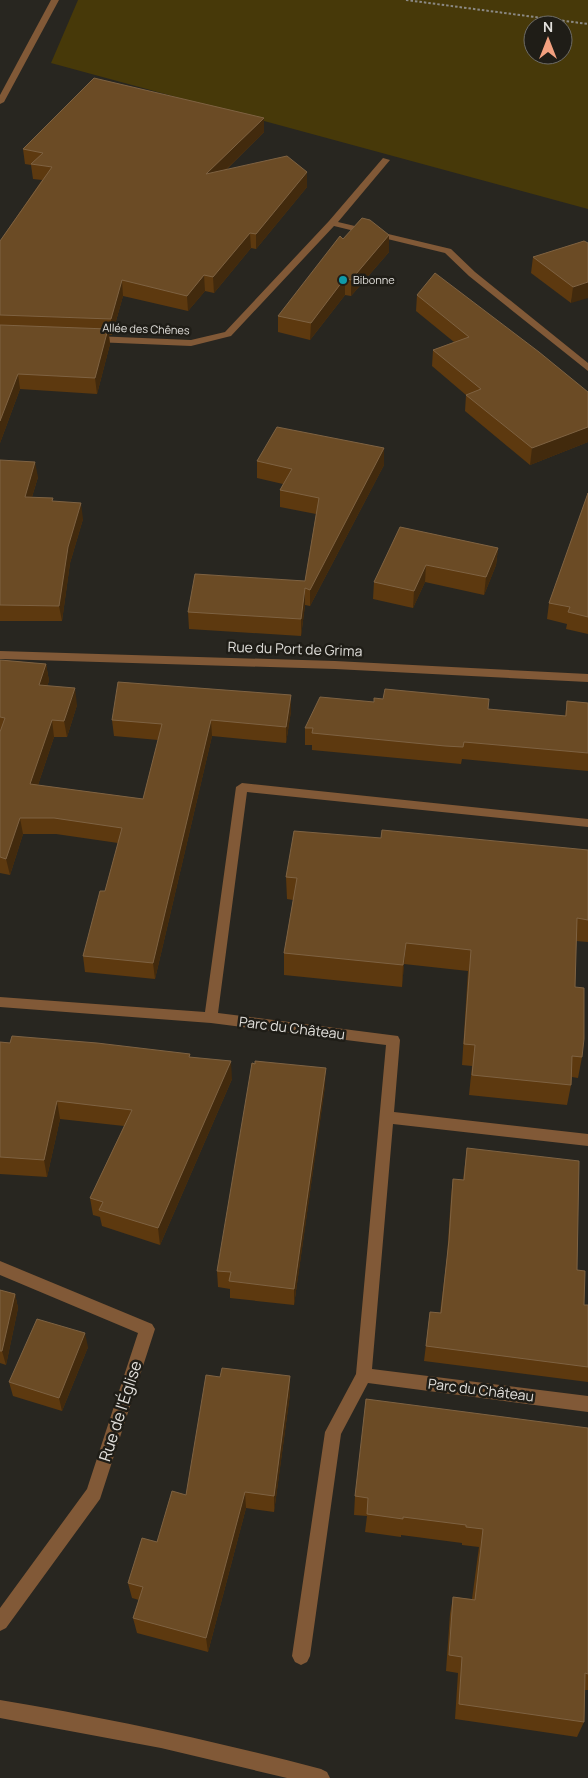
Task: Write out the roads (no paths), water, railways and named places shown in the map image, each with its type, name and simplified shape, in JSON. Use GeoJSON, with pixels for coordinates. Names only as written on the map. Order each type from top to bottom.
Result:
{"type":"FeatureCollection","features":[{"type":"Feature","properties":{"kind":"street"},"geometry":{"type":"LineString","coordinates":[[0,102],[55,0]]}},
{"type":"Feature","properties":{"kind":"street","name":"Allée des Chênes"},"geometry":{"type":"LineString","coordinates":[[86,339],[191,343],[228,334],[332,223],[386,160]]}},
{"type":"Feature","properties":{"kind":"street"},"geometry":{"type":"LineString","coordinates":[[332,223],[448,251],[472,274],[588,368]]}},
{"type":"Feature","properties":{"kind":"street","name":"Rue du Port de Grima"},"geometry":{"type":"LineString","coordinates":[[0,655],[335,665],[588,678]]}},
{"type":"Feature","properties":{"kind":"street"},"geometry":{"type":"LineString","coordinates":[[0,1002],[211,1018],[242,786],[588,823]]}},
{"type":"Feature","properties":{"kind":"street","name":"Parc du Château"},"geometry":{"type":"LineString","coordinates":[[211,1018],[393,1040],[364,1375],[588,1404]]}},
{"type":"Feature","properties":{"kind":"street"},"geometry":{"type":"LineString","coordinates":[[387,1117],[588,1140]]}},
{"type":"Feature","properties":{"kind":"street","name":"Rue de l'Église"},"geometry":{"type":"LineString","coordinates":[[0,1268],[147,1329],[94,1493],[0,1622]]}},
{"type":"Feature","properties":{"kind":"street"},"geometry":{"type":"LineString","coordinates":[[301,1656],[333,1432],[364,1375]]}},
{"type":"Feature","properties":{"kind":"street"},"geometry":{"type":"LineString","coordinates":[[0,1709],[83,1722],[270,1764],[321,1778]]}},
{"type":"Feature","properties":{"kind":"place","name":"Bibonne"},"geometry":{"type":"Point","coordinates":[343,280]}}]}
